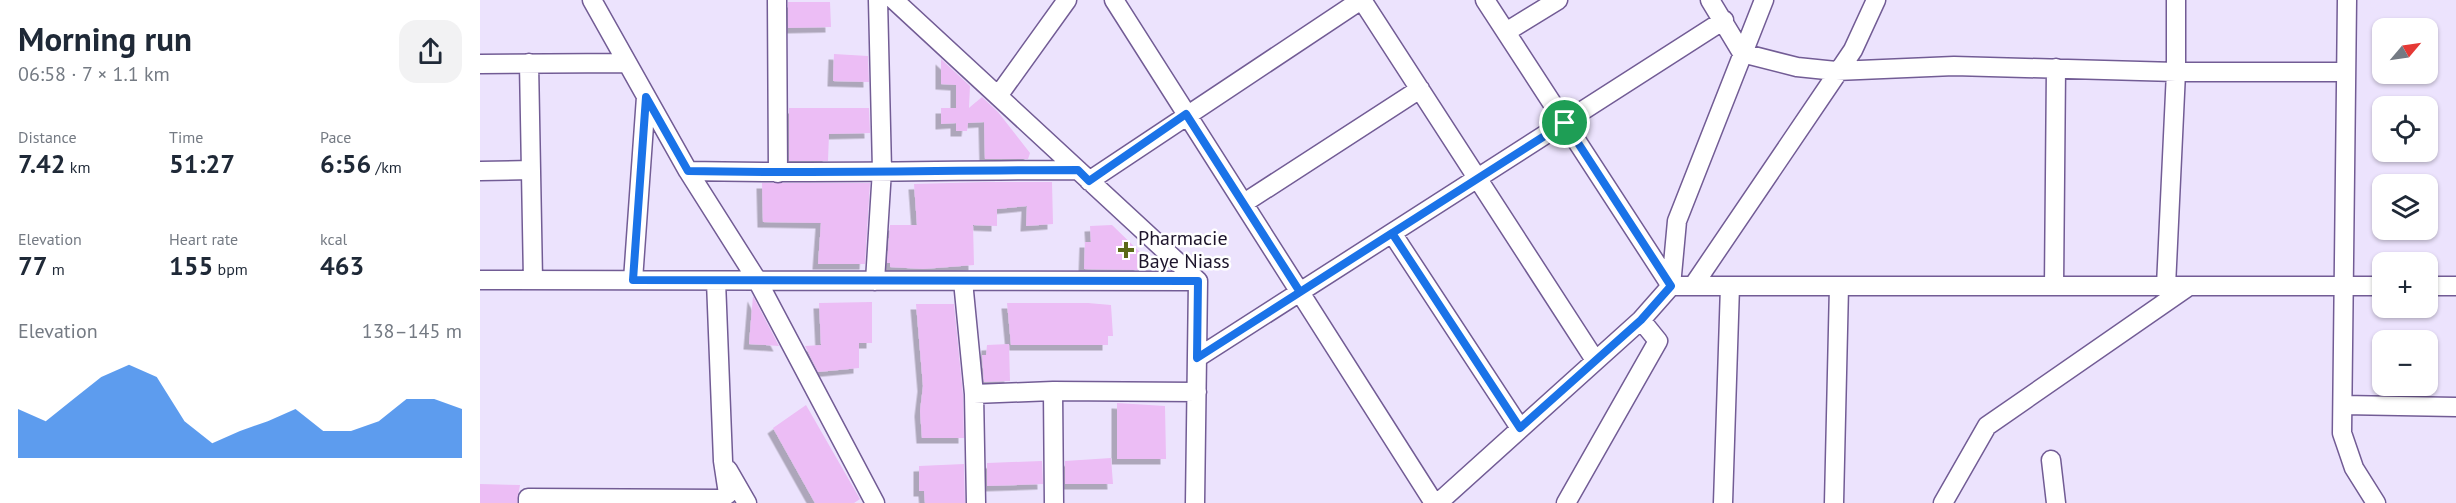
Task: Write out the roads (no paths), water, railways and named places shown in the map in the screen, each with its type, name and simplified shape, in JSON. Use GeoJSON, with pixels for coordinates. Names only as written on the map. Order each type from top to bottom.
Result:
{"type":"FeatureCollection","features":[{"type":"Feature","properties":{"kind":"street"},"geometry":{"type":"LineString","coordinates":[[592,0],[688,171],[757,280],[875,503]]}},
{"type":"Feature","properties":{"kind":"street"},"geometry":{"type":"LineString","coordinates":[[777,0],[778,173]]}},
{"type":"Feature","properties":{"kind":"street"},"geometry":{"type":"LineString","coordinates":[[875,281],[882,170],[878,0]]}},
{"type":"Feature","properties":{"kind":"street"},"geometry":{"type":"LineString","coordinates":[[894,0],[1198,281],[1196,503]]}},
{"type":"Feature","properties":{"kind":"street"},"geometry":{"type":"LineString","coordinates":[[998,96],[1067,0]]}},
{"type":"Feature","properties":{"kind":"street"},"geometry":{"type":"LineString","coordinates":[[1114,0],[1434,503]]}},
{"type":"Feature","properties":{"kind":"street"},"geometry":{"type":"LineString","coordinates":[[688,171],[778,173],[882,170],[1084,176],[1186,114],[1362,0],[1595,360]]}},
{"type":"Feature","properties":{"kind":"street"},"geometry":{"type":"LineString","coordinates":[[1485,0],[1671,286]]}},
{"type":"Feature","properties":{"kind":"street"},"geometry":{"type":"LineString","coordinates":[[1506,32],[1558,0]]}},
{"type":"Feature","properties":{"kind":"street"},"geometry":{"type":"LineString","coordinates":[[1710,0],[1742,53],[1797,67],[1836,71],[1954,66],[2176,72],[2346,72]]}},
{"type":"Feature","properties":{"kind":"street"},"geometry":{"type":"LineString","coordinates":[[1438,503],[1641,320],[1671,286],[1677,221],[1764,0]]}},
{"type":"Feature","properties":{"kind":"street"},"geometry":{"type":"LineString","coordinates":[[1693,286],[1852,50],[1876,0]]}},
{"type":"Feature","properties":{"kind":"street"},"geometry":{"type":"LineString","coordinates":[[2166,286],[2176,72],[2176,0]]}},
{"type":"Feature","properties":{"kind":"street"},"geometry":{"type":"LineString","coordinates":[[2347,0],[2342,433],[2354,468],[2376,503]]}},
{"type":"Feature","properties":{"kind":"street"},"geometry":{"type":"LineString","coordinates":[[1197,358],[1724,20]]}},
{"type":"Feature","properties":{"kind":"street"},"geometry":{"type":"LineString","coordinates":[[530,63],[532,280]]}},
{"type":"Feature","properties":{"kind":"street"},"geometry":{"type":"LineString","coordinates":[[480,64],[627,63]]}},
{"type":"Feature","properties":{"kind":"street"},"geometry":{"type":"LineString","coordinates":[[2054,286],[2055,68]]}},
{"type":"Feature","properties":{"kind":"street"},"geometry":{"type":"LineString","coordinates":[[1244,203],[1420,89]]}},
{"type":"Feature","properties":{"kind":"street"},"geometry":{"type":"LineString","coordinates":[[633,280],[646,97]]}},
{"type":"Feature","properties":{"kind":"street"},"geometry":{"type":"LineString","coordinates":[[480,171],[531,170]]}},
{"type":"Feature","properties":{"kind":"street"},"geometry":{"type":"LineString","coordinates":[[1392,233],[1520,428]]}},
{"type":"Feature","properties":{"kind":"street"},"geometry":{"type":"LineString","coordinates":[[480,280],[1198,281]]}},
{"type":"Feature","properties":{"kind":"street"},"geometry":{"type":"LineString","coordinates":[[528,503],[528,498],[721,499],[728,494],[723,461],[716,281]]}},
{"type":"Feature","properties":{"kind":"street"},"geometry":{"type":"LineString","coordinates":[[963,281],[974,394],[976,503]]}},
{"type":"Feature","properties":{"kind":"street"},"geometry":{"type":"LineString","coordinates":[[1671,286],[2372,286]]}},
{"type":"Feature","properties":{"kind":"street"},"geometry":{"type":"LineString","coordinates":[[1723,503],[1730,286]]}},
{"type":"Feature","properties":{"kind":"street"},"geometry":{"type":"LineString","coordinates":[[1834,503],[1839,286]]}},
{"type":"Feature","properties":{"kind":"street"},"geometry":{"type":"LineString","coordinates":[[1944,503],[1987,426],[2189,286]]}},
{"type":"Feature","properties":{"kind":"street"},"geometry":{"type":"LineString","coordinates":[[2438,286],[2456,286]]}},
{"type":"Feature","properties":{"kind":"street"},"geometry":{"type":"LineString","coordinates":[[1566,503],[1658,341],[1641,320]]}},
{"type":"Feature","properties":{"kind":"street"},"geometry":{"type":"LineString","coordinates":[[974,394],[1053,391],[1197,392]]}},
{"type":"Feature","properties":{"kind":"street"},"geometry":{"type":"LineString","coordinates":[[1053,391],[1054,503]]}},
{"type":"Feature","properties":{"kind":"street"},"geometry":{"type":"LineString","coordinates":[[2343,405],[2456,407]]}},
{"type":"Feature","properties":{"kind":"street"},"geometry":{"type":"LineString","coordinates":[[2051,460],[2056,503]]}},
{"type":"Feature","properties":{"kind":"street"},"geometry":{"type":"LineString","coordinates":[[723,461],[747,503]]}},
{"type":"Feature","properties":{"kind":"place","name":"Pharmacie Baye Niass"},"geometry":{"type":"Point","coordinates":[1126,250]}}]}
